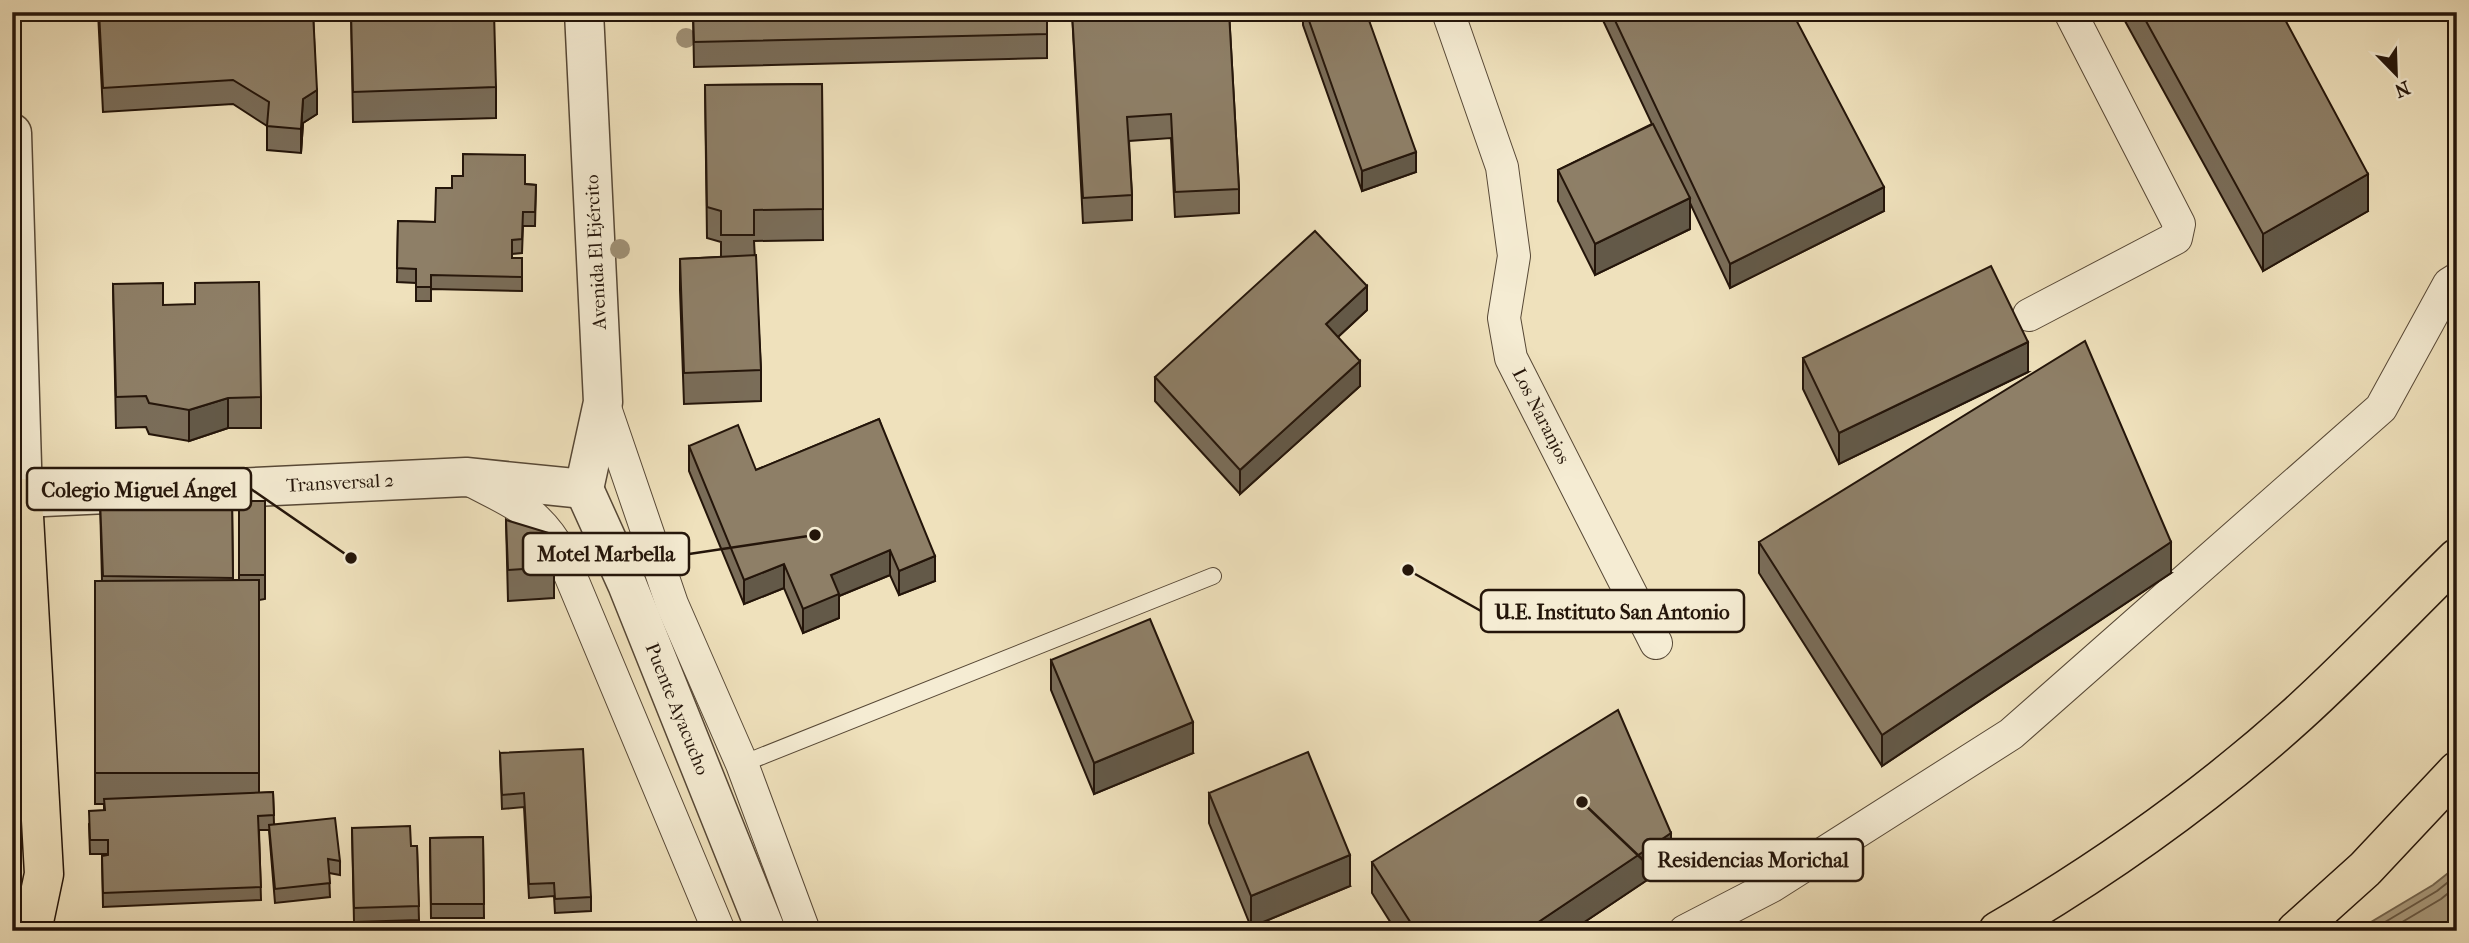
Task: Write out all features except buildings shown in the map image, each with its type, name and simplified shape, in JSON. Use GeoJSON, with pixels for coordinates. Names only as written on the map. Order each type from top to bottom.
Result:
{"type":"FeatureCollection","features":[{"type":"Feature","properties":{"kind":"highway"},"geometry":{"type":"LineString","coordinates":[[18,498],[44,874],[32,931]]}},
{"type":"Feature","properties":{"kind":"highway"},"geometry":{"type":"LineString","coordinates":[[1998,931],[2125,852],[2213,787],[2300,713],[2457,558]]}},
{"type":"Feature","properties":{"kind":"highway"},"geometry":{"type":"LineString","coordinates":[[2296,931],[2365,869],[2457,771]]}},
{"type":"Feature","properties":{"kind":"street","name":"Avenida El Ejército"},"geometry":{"type":"LineString","coordinates":[[584,12],[603,402],[584,489]]}},
{"type":"Feature","properties":{"kind":"street","name":"Los Naranjos"},"geometry":{"type":"LineString","coordinates":[[1448,12],[1502,167],[1514,256],[1504,318],[1511,358],[1656,643]]}},
{"type":"Feature","properties":{"kind":"street"},"geometry":{"type":"LineString","coordinates":[[2029,315],[2176,239],[2179,224],[2070,12]]}},
{"type":"Feature","properties":{"kind":"street"},"geometry":{"type":"LineString","coordinates":[[12,134],[18,498]]}},
{"type":"Feature","properties":{"kind":"street"},"geometry":{"type":"LineString","coordinates":[[1685,931],[1772,886],[2011,734],[2381,408],[2449,284],[2457,279]]}},
{"type":"Feature","properties":{"kind":"street"},"geometry":{"type":"LineString","coordinates":[[603,402],[672,604],[742,764],[804,931]]}},
{"type":"Feature","properties":{"kind":"street"},"geometry":{"type":"LineString","coordinates":[[466,477],[530,513],[548,530],[561,553],[719,931]]}},
{"type":"Feature","properties":{"kind":"street","name":"Transversal 2"},"geometry":{"type":"LineString","coordinates":[[18,498],[466,477],[584,489]]}},
{"type":"Feature","properties":{"kind":"street","name":"Puente Ayacucho"},"geometry":{"type":"LineString","coordinates":[[584,489],[627,584],[766,931]]}},
{"type":"Feature","properties":{"kind":"lane"},"geometry":{"type":"LineString","coordinates":[[742,764],[1213,576]]}},
{"type":"Feature","properties":{"kind":"water"},"geometry":{"type":"Polygon","coordinates":[[[2457,866],[2457,925],[2449,931],[2356,931],[2433,885],[2457,866]]]}},
{"type":"Feature","properties":{"kind":"place","name":"Motel Marbella"},"geometry":{"type":"Point","coordinates":[815,535]}},
{"type":"Feature","properties":{"kind":"place","name":"Colegio Miguel Ángel"},"geometry":{"type":"Point","coordinates":[351,558]}},
{"type":"Feature","properties":{"kind":"place","name":"U.E. Instituto San Antonio"},"geometry":{"type":"Point","coordinates":[1408,570]}},
{"type":"Feature","properties":{"kind":"place","name":"Residencias Morichal"},"geometry":{"type":"Point","coordinates":[1582,802]}}]}
